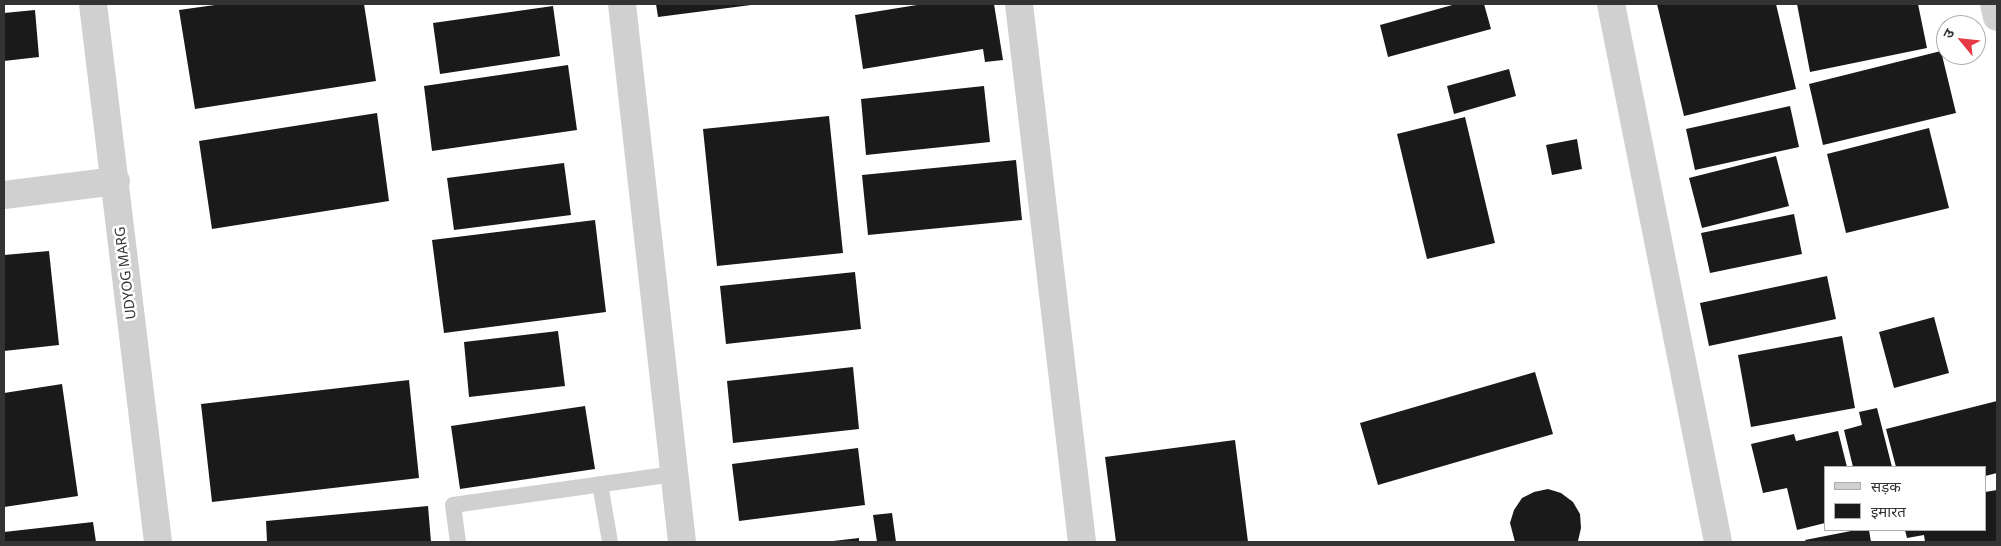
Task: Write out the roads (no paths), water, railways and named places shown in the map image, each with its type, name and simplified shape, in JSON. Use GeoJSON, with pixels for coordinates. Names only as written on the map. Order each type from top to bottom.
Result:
{"type":"FeatureCollection","features":[{"type":"Feature","properties":{"kind":"street","name":"UDYOG MARG"},"geometry":{"type":"LineString","coordinates":[[93,4],[116,181],[158,542]]}},
{"type":"Feature","properties":{"kind":"street"},"geometry":{"type":"LineString","coordinates":[[622,4],[682,542]]}},
{"type":"Feature","properties":{"kind":"street"},"geometry":{"type":"LineString","coordinates":[[1019,4],[1082,542]]}},
{"type":"Feature","properties":{"kind":"street"},"geometry":{"type":"LineString","coordinates":[[1611,4],[1718,542]]}},
{"type":"Feature","properties":{"kind":"street"},"geometry":{"type":"LineString","coordinates":[[1994,4],[1997,18]]}},
{"type":"Feature","properties":{"kind":"street"},"geometry":{"type":"LineString","coordinates":[[4,195],[116,181]]}},
{"type":"Feature","properties":{"kind":"lane"},"geometry":{"type":"LineString","coordinates":[[458,542],[453,505],[674,474]]}},
{"type":"Feature","properties":{"kind":"lane"},"geometry":{"type":"LineString","coordinates":[[600,484],[610,542]]}}]}
